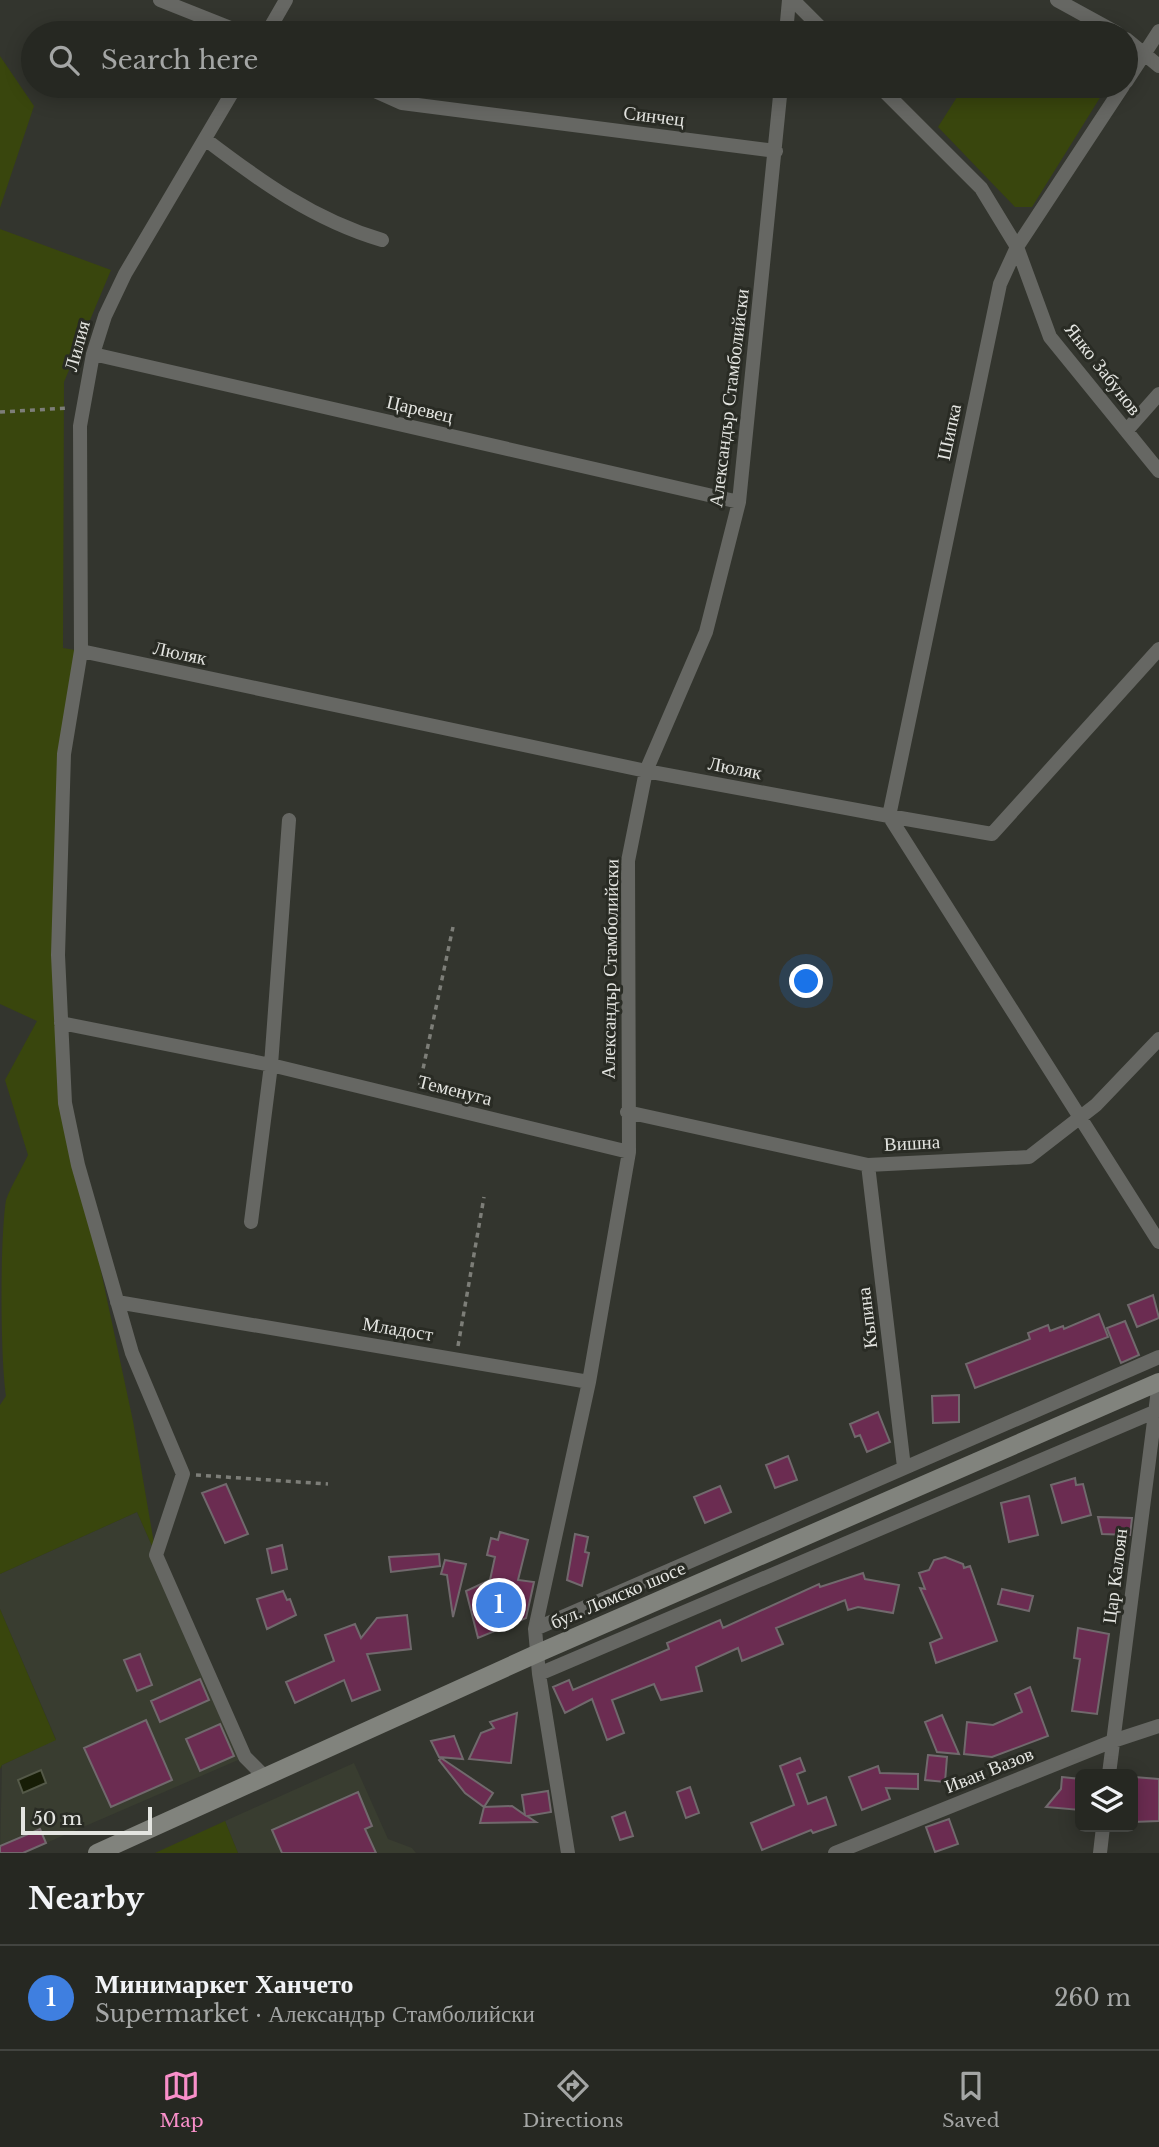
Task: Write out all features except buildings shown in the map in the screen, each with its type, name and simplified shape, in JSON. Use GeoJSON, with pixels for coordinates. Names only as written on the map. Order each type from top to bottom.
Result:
{"type":"FeatureCollection","features":[{"type":"Feature","properties":{"kind":"main road","name":"бул. Ломско шосе"},"geometry":{"type":"LineString","coordinates":[[97,1853],[536,1654],[1159,1382]]}},
{"type":"Feature","properties":{"kind":"street"},"geometry":{"type":"LineString","coordinates":[[160,0],[213,21]]}},
{"type":"Feature","properties":{"kind":"street"},"geometry":{"type":"LineString","coordinates":[[274,21],[286,0]]}},
{"type":"Feature","properties":{"kind":"street"},"geometry":{"type":"LineString","coordinates":[[788,21],[791,0]]}},
{"type":"Feature","properties":{"kind":"street"},"geometry":{"type":"LineString","coordinates":[[791,0],[814,21]]}},
{"type":"Feature","properties":{"kind":"street"},"geometry":{"type":"LineString","coordinates":[[1057,0],[1095,21]]}},
{"type":"Feature","properties":{"kind":"street","name":"Шипка"},"geometry":{"type":"LineString","coordinates":[[1138,63],[1159,31]]}},
{"type":"Feature","properties":{"kind":"street"},"geometry":{"type":"LineString","coordinates":[[1138,50],[1159,66]]}},
{"type":"Feature","properties":{"kind":"street","name":"Лилия"},"geometry":{"type":"LineString","coordinates":[[183,1474],[132,1353],[78,1166],[65,1103],[58,955],[64,754],[81,651],[81,407],[93,354],[105,316],[125,274],[229,98]]}},
{"type":"Feature","properties":{"kind":"street","name":"Синчец"},"geometry":{"type":"LineString","coordinates":[[391,98],[402,103],[776,150]]}},
{"type":"Feature","properties":{"kind":"street","name":"Александър Стамболийски"},"geometry":{"type":"LineString","coordinates":[[536,1654],[536,1629],[589,1382],[629,1152],[628,861],[646,771],[706,632],[739,502],[781,98]]}},
{"type":"Feature","properties":{"kind":"street","name":"Янко Забунов"},"geometry":{"type":"LineString","coordinates":[[891,98],[981,188],[1017,247],[1050,337],[1159,471]]}},
{"type":"Feature","properties":{"kind":"street","name":"Шипка"},"geometry":{"type":"LineString","coordinates":[[889,816],[1000,284],[1017,247],[1115,98]]}},
{"type":"Feature","properties":{"kind":"street"},"geometry":{"type":"LineString","coordinates":[[205,139],[309,211],[345,229],[382,240]]}},
{"type":"Feature","properties":{"kind":"street","name":"Царевец"},"geometry":{"type":"LineString","coordinates":[[93,354],[739,502]]}},
{"type":"Feature","properties":{"kind":"street"},"geometry":{"type":"LineString","coordinates":[[1126,430],[1159,394]]}},
{"type":"Feature","properties":{"kind":"street","name":"Люляк"},"geometry":{"type":"LineString","coordinates":[[81,651],[646,771],[992,834],[1159,649]]}},
{"type":"Feature","properties":{"kind":"street"},"geometry":{"type":"LineString","coordinates":[[889,816],[1159,1242]]}},
{"type":"Feature","properties":{"kind":"street"},"geometry":{"type":"LineString","coordinates":[[250,1222],[271,1065],[289,820]]}},
{"type":"Feature","properties":{"kind":"street","name":"Теменуга"},"geometry":{"type":"LineString","coordinates":[[61,1023],[271,1065],[629,1152]]}},
{"type":"Feature","properties":{"kind":"street","name":"Вишна"},"geometry":{"type":"LineString","coordinates":[[627,1112],[868,1165],[1029,1157],[1096,1105],[1159,1039]]}},
{"type":"Feature","properties":{"kind":"street","name":"Къпина"},"geometry":{"type":"LineString","coordinates":[[868,1165],[904,1468]]}},
{"type":"Feature","properties":{"kind":"street","name":"Младост"},"geometry":{"type":"LineString","coordinates":[[117,1302],[589,1382]]}},
{"type":"Feature","properties":{"kind":"street"},"geometry":{"type":"LineString","coordinates":[[536,1629],[1159,1357]]}},
{"type":"Feature","properties":{"kind":"street"},"geometry":{"type":"LineString","coordinates":[[1120,1374],[1130,1395]]}},
{"type":"Feature","properties":{"kind":"street","name":"Цар Калоян"},"geometry":{"type":"LineString","coordinates":[[1109,1769],[1159,1382]]}},
{"type":"Feature","properties":{"kind":"street"},"geometry":{"type":"LineString","coordinates":[[539,1674],[1157,1411]]}},
{"type":"Feature","properties":{"kind":"street"},"geometry":{"type":"LineString","coordinates":[[183,1474],[156,1555],[245,1757],[266,1777]]}},
{"type":"Feature","properties":{"kind":"street"},"geometry":{"type":"LineString","coordinates":[[536,1654],[568,1853]]}},
{"type":"Feature","properties":{"kind":"street","name":"Иван Вазов"},"geometry":{"type":"LineString","coordinates":[[835,1853],[1112,1741],[1159,1726]]}},
{"type":"Feature","properties":{"kind":"street"},"geometry":{"type":"LineString","coordinates":[[1100,1853],[1102,1832]]}},
{"type":"Feature","properties":{"kind":"path"},"geometry":{"type":"LineString","coordinates":[[0,412],[81,407]]}},
{"type":"Feature","properties":{"kind":"path"},"geometry":{"type":"LineString","coordinates":[[417,1100],[453,927]]}},
{"type":"Feature","properties":{"kind":"path"},"geometry":{"type":"LineString","coordinates":[[456,1358],[484,1197]]}},
{"type":"Feature","properties":{"kind":"path"},"geometry":{"type":"LineString","coordinates":[[183,1474],[328,1484]]}},
{"type":"Feature","properties":{"kind":"shaded area"},"geometry":{"type":"Polygon","coordinates":[[[137,1512],[245,1757],[23,1853],[0,1853],[2,1765],[56,1739],[0,1609],[0,1574],[137,1512]]]}},
{"type":"Feature","properties":{"kind":"shaded area"},"geometry":{"type":"Polygon","coordinates":[[[354,1763],[388,1839],[412,1848],[416,1853],[238,1853],[225,1821],[354,1763]]]}},
{"type":"Feature","properties":{"kind":"shaded area"},"geometry":{"type":"Polygon","coordinates":[[[41,1770],[46,1783],[23,1793],[18,1780],[41,1770]]]}},
{"type":"Feature","properties":{"kind":"green space"},"geometry":{"type":"Polygon","coordinates":[[[0,56],[21,87],[21,98],[29,98],[34,106],[0,208],[0,56]]]}},
{"type":"Feature","properties":{"kind":"green space"},"geometry":{"type":"Polygon","coordinates":[[[956,98],[1100,98],[1032,207],[1015,207],[938,127],[956,98]]]}},
{"type":"Feature","properties":{"kind":"green space"},"geometry":{"type":"Polygon","coordinates":[[[0,229],[111,270],[64,382],[63,648],[81,651],[64,754],[65,1103],[133,1421],[156,1555],[137,1512],[0,1574],[0,1405],[6,1396],[2,1325],[4,1218],[6,1200],[28,1155],[5,1080],[37,1021],[0,1004],[0,229]]]}},
{"type":"Feature","properties":{"kind":"green space"},"geometry":{"type":"Polygon","coordinates":[[[0,1609],[56,1740],[2,1765],[0,1769],[0,1609]]]}},
{"type":"Feature","properties":{"kind":"green space"},"geometry":{"type":"Polygon","coordinates":[[[225,1821],[238,1853],[155,1853],[225,1821]]]}},
{"type":"Feature","properties":{"kind":"place","name":"Минимаркет Ханчето"},"geometry":{"type":"Point","coordinates":[499,1605]}}]}
